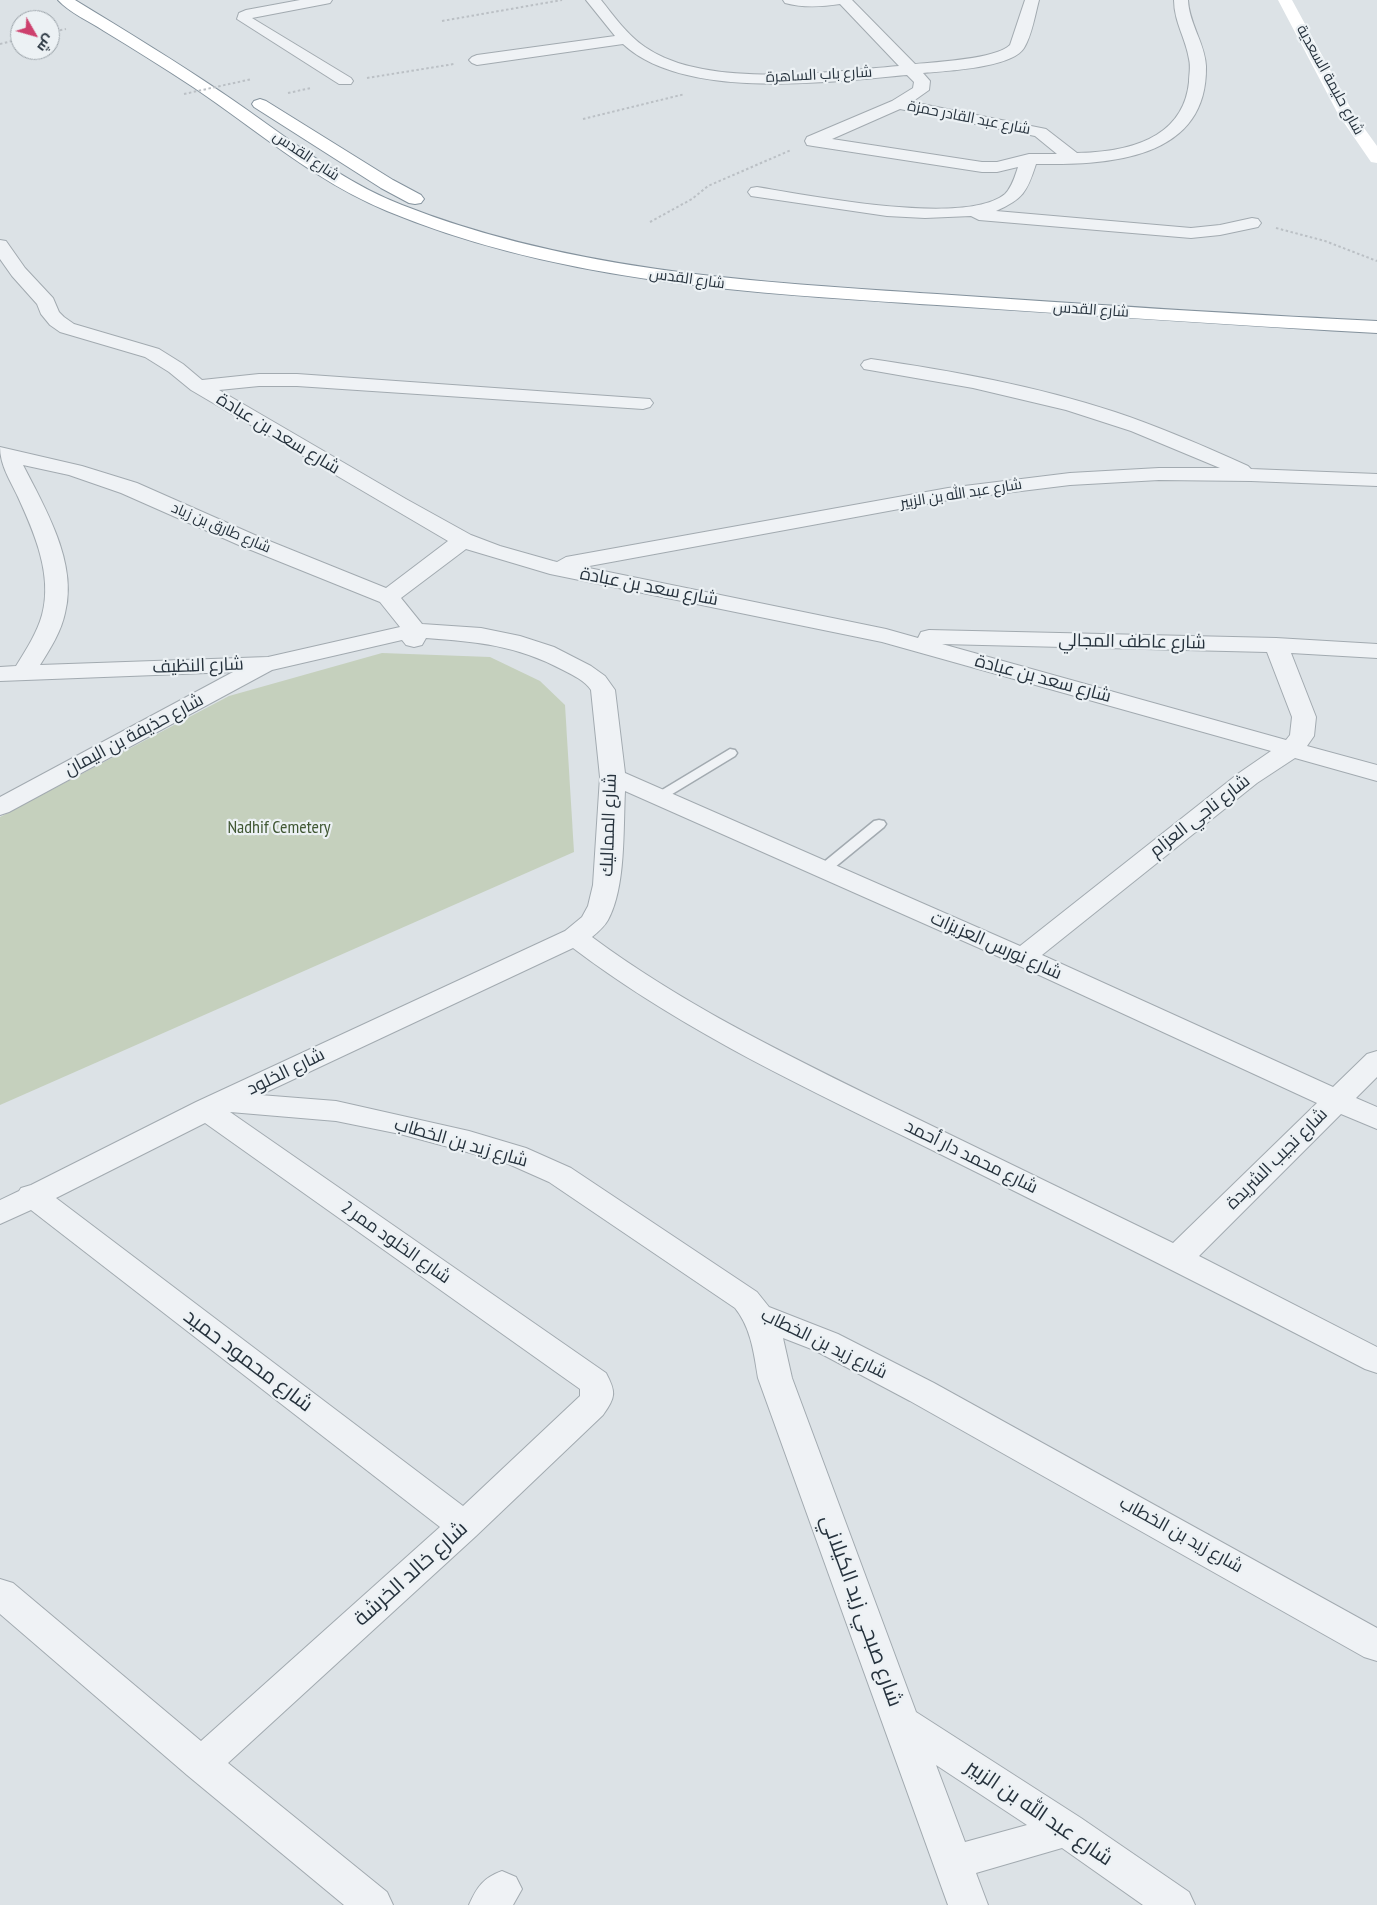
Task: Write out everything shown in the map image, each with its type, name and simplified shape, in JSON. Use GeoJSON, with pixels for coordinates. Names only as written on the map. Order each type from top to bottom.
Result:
{"type":"FeatureCollection","features":[{"type":"Feature","properties":{"kind":"main road","name":"شارع القدس"},"geometry":{"type":"LineString","coordinates":[[65,0],[195,81],[361,194],[430,222],[546,255],[628,271],[761,289],[1192,318],[1377,328]]}},
{"type":"Feature","properties":{"kind":"main road","name":"شارع حليمة السعدية"},"geometry":{"type":"LineString","coordinates":[[1285,0],[1346,114],[1377,158]]}},
{"type":"Feature","properties":{"kind":"main road","name":"شارع القدس"},"geometry":{"type":"LineString","coordinates":[[248,86],[405,194],[465,216],[575,246],[701,268],[775,276],[1254,308],[1377,312]]}},
{"type":"Feature","properties":{"kind":"street"},"geometry":{"type":"LineString","coordinates":[[325,0],[251,13],[244,16],[244,19],[345,82]]}},
{"type":"Feature","properties":{"kind":"street","name":"شارع باب الساهرة"},"geometry":{"type":"LineString","coordinates":[[593,0],[626,39],[647,55],[667,64],[693,70],[761,78],[810,77],[913,70],[987,59],[1010,53],[1017,47],[1032,0]]}},
{"type":"Feature","properties":{"kind":"street"},"geometry":{"type":"LineString","coordinates":[[790,0],[817,3],[843,0],[913,70]]}},
{"type":"Feature","properties":{"kind":"street"},"geometry":{"type":"LineString","coordinates":[[813,141],[982,167],[997,167],[1029,159],[1075,160],[1129,152],[1149,145],[1184,123],[1196,97],[1198,63],[1183,20],[1181,0]]}},
{"type":"Feature","properties":{"kind":"street"},"geometry":{"type":"LineString","coordinates":[[477,60],[626,39]]}},
{"type":"Feature","properties":{"kind":"street","name":"شارع عبد القادر حمزة"},"geometry":{"type":"LineString","coordinates":[[898,104],[922,88],[922,81],[913,70]]}},
{"type":"Feature","properties":{"kind":"street"},"geometry":{"type":"LineString","coordinates":[[813,141],[898,104]]}},
{"type":"Feature","properties":{"kind":"street","name":"شارع عبد القادر حمزة"},"geometry":{"type":"LineString","coordinates":[[898,104],[1040,132],[1075,160]]}},
{"type":"Feature","properties":{"kind":"street"},"geometry":{"type":"LineString","coordinates":[[955,212],[990,208],[1008,200],[1017,193],[1029,159]]}},
{"type":"Feature","properties":{"kind":"street"},"geometry":{"type":"LineString","coordinates":[[757,192],[900,212],[955,212],[1191,233],[1252,224]]}},
{"type":"Feature","properties":{"kind":"street","name":"شارع سعد بن عبادة"},"geometry":{"type":"LineString","coordinates":[[0,245],[18,272],[46,302],[50,314],[57,322],[67,328],[152,353],[176,368],[198,386],[462,540],[492,551],[550,567],[886,636],[1293,748],[1377,773]]}},
{"type":"Feature","properties":{"kind":"street"},"geometry":{"type":"LineString","coordinates":[[871,365],[975,382],[1090,412],[1138,427],[1251,474]]}},
{"type":"Feature","properties":{"kind":"street"},"geometry":{"type":"LineString","coordinates":[[198,386],[259,380],[297,380],[643,403]]}},
{"type":"Feature","properties":{"kind":"street"},"geometry":{"type":"LineString","coordinates":[[5,455],[39,520],[51,554],[56,584],[55,612],[25,672]]}},
{"type":"Feature","properties":{"kind":"street","name":"شارع طارق بن زياد"},"geometry":{"type":"LineString","coordinates":[[5,455],[75,470],[121,485],[248,541],[388,596]]}},
{"type":"Feature","properties":{"kind":"street","name":"شارع عبد الله بن الزبير"},"geometry":{"type":"LineString","coordinates":[[550,567],[998,486],[1112,475],[1251,474],[1377,480]]}},
{"type":"Feature","properties":{"kind":"street"},"geometry":{"type":"LineString","coordinates":[[408,635],[388,596],[462,540]]}},
{"type":"Feature","properties":{"kind":"street","name":"شارع النظيف"},"geometry":{"type":"LineString","coordinates":[[0,674],[268,664],[408,635]]}},
{"type":"Feature","properties":{"kind":"street","name":"شارع المماليك"},"geometry":{"type":"LineString","coordinates":[[408,635],[517,654],[564,674],[599,696],[612,777],[606,885],[601,906],[594,921],[575,937]]}},
{"type":"Feature","properties":{"kind":"street","name":"شارع عاطف المجالي"},"geometry":{"type":"LineString","coordinates":[[886,636],[1276,646],[1377,651]]}},
{"type":"Feature","properties":{"kind":"street"},"geometry":{"type":"LineString","coordinates":[[1276,646],[1304,717],[1302,736],[1293,748]]}},
{"type":"Feature","properties":{"kind":"street","name":"شارع حذيفة بن اليمان"},"geometry":{"type":"LineString","coordinates":[[0,807],[268,664]]}},
{"type":"Feature","properties":{"kind":"street","name":"شارع ناجي العزام"},"geometry":{"type":"LineString","coordinates":[[1023,957],[1241,784],[1293,748]]}},
{"type":"Feature","properties":{"kind":"street","name":"شارع نورس العزيزات"},"geometry":{"type":"LineString","coordinates":[[612,777],[1023,957],[1377,1119]]}},
{"type":"Feature","properties":{"kind":"street","name":"شارع الخلود"},"geometry":{"type":"LineString","coordinates":[[0,1212],[271,1078],[575,937]]}},
{"type":"Feature","properties":{"kind":"street","name":"شارع محمد دار أحمد"},"geometry":{"type":"LineString","coordinates":[[575,937],[630,977],[682,1010],[753,1050],[1177,1258],[1377,1361]]}},
{"type":"Feature","properties":{"kind":"street","name":"شارع نجيب الشريدة"},"geometry":{"type":"LineString","coordinates":[[1177,1258],[1257,1181],[1377,1060]]}},
{"type":"Feature","properties":{"kind":"street","name":"شارع زيد بن الخطاب"},"geometry":{"type":"LineString","coordinates":[[216,1106],[336,1111],[469,1141],[515,1155],[560,1175],[601,1201],[752,1307],[826,1342],[922,1392],[1377,1646]]}},
{"type":"Feature","properties":{"kind":"street","name":"شارع الخلود ممر 2"},"geometry":{"type":"LineString","coordinates":[[216,1106],[586,1376]]}},
{"type":"Feature","properties":{"kind":"street","name":"شارع محمود حميد"},"geometry":{"type":"LineString","coordinates":[[32,1195],[464,1526]]}},
{"type":"Feature","properties":{"kind":"street","name":"شارع صبحي زيد الكيلاني"},"geometry":{"type":"LineString","coordinates":[[752,1307],[768,1342],[775,1378],[903,1723],[968,1905]]}},
{"type":"Feature","properties":{"kind":"street","name":"شارع خالد الخرشة"},"geometry":{"type":"LineString","coordinates":[[200,1764],[464,1526],[597,1399],[598,1390],[594,1382],[586,1376]]}},
{"type":"Feature","properties":{"kind":"street"},"geometry":{"type":"LineString","coordinates":[[0,1593],[200,1764],[373,1905]]}},
{"type":"Feature","properties":{"kind":"street","name":"شارع عبد الله بن الزبير"},"geometry":{"type":"LineString","coordinates":[[903,1723],[1067,1830],[1175,1905]]}},
{"type":"Feature","properties":{"kind":"street"},"geometry":{"type":"LineString","coordinates":[[952,1864],[1067,1830]]}},
{"type":"Feature","properties":{"kind":"lane"},"geometry":{"type":"LineString","coordinates":[[659,796],[730,753]]}},
{"type":"Feature","properties":{"kind":"lane"},"geometry":{"type":"LineString","coordinates":[[824,869],[879,824]]}},
{"type":"Feature","properties":{"kind":"path"},"geometry":{"type":"LineString","coordinates":[[442,21],[562,0]]}},
{"type":"Feature","properties":{"kind":"path"},"geometry":{"type":"LineString","coordinates":[[184,94],[248,86]]}},
{"type":"Feature","properties":{"kind":"path"},"geometry":{"type":"LineString","coordinates":[[583,119],[689,93]]}},
{"type":"Feature","properties":{"kind":"path"},"geometry":{"type":"LineString","coordinates":[[650,222],[692,199],[708,186],[724,178],[813,141]]}},
{"type":"Feature","properties":{"kind":"path"},"geometry":{"type":"LineString","coordinates":[[1252,224],[1282,229],[1325,241],[1377,261]]}},
{"type":"Feature","properties":{"kind":"green space","name":"Nadhif Cemetery"},"geometry":{"type":"Polygon","coordinates":[[[382,653],[490,657],[540,681],[565,705],[574,852],[0,1105],[0,817],[229,696],[382,653]]]}}]}
